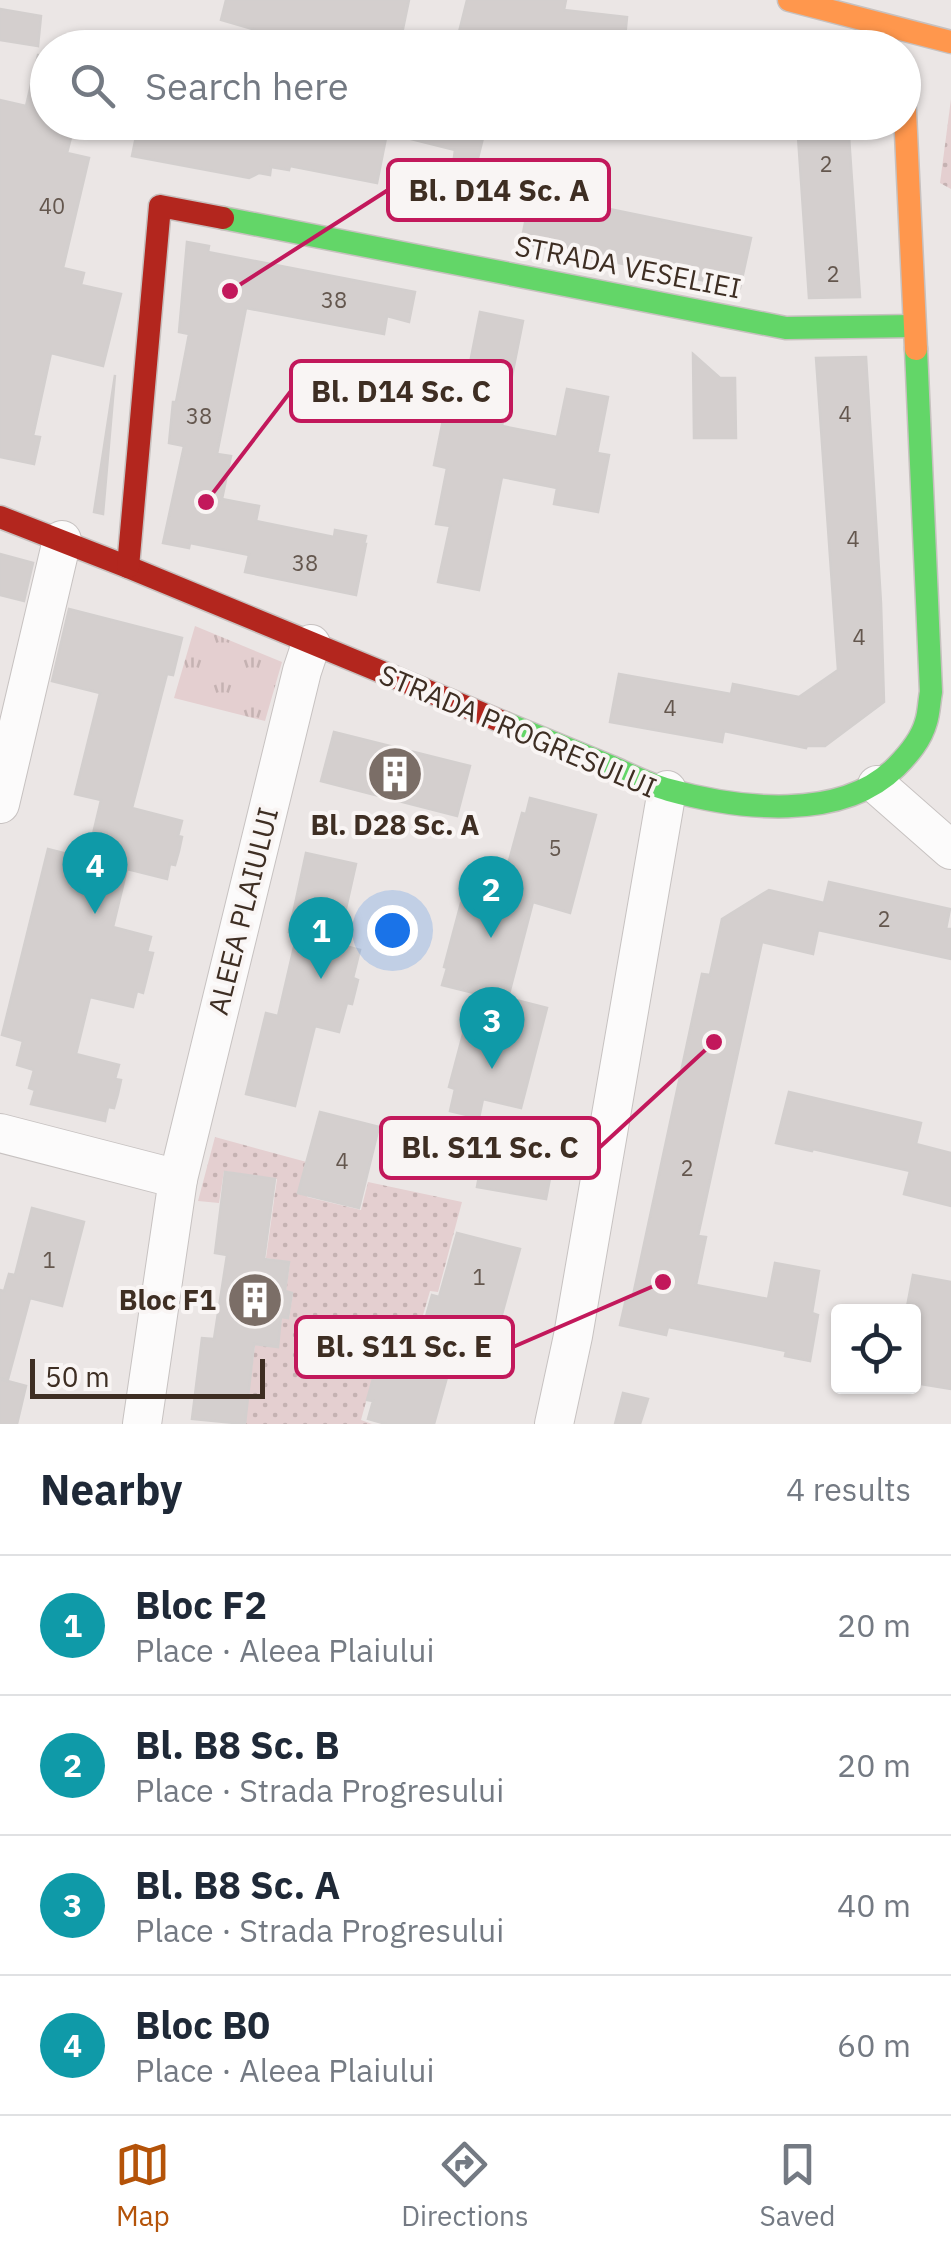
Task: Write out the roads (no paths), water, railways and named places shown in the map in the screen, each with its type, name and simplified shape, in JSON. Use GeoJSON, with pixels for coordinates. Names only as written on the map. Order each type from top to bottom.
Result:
{"type":"FeatureCollection","features":[{"type":"Feature","properties":{"kind":"street"},"geometry":{"type":"LineString","coordinates":[[789,0],[877,30]]}},
{"type":"Feature","properties":{"kind":"street"},"geometry":{"type":"LineString","coordinates":[[921,40],[951,42]]}},
{"type":"Feature","properties":{"kind":"street"},"geometry":{"type":"LineString","coordinates":[[666,790],[742,805],[775,807],[853,798],[878,785],[898,768],[926,724],[931,692],[928,577],[906,140]]}},
{"type":"Feature","properties":{"kind":"street","name":"STRADA VESELIEI"},"geometry":{"type":"LineString","coordinates":[[128,567],[160,206],[786,328],[913,326]]}},
{"type":"Feature","properties":{"kind":"street","name":"STRADA PROGRESULUI"},"geometry":{"type":"LineString","coordinates":[[0,518],[62,540],[666,790],[573,1336],[554,1424]]}},
{"type":"Feature","properties":{"kind":"street"},"geometry":{"type":"LineString","coordinates":[[0,804],[62,540]]}},
{"type":"Feature","properties":{"kind":"street","name":"ALEEA PLAIULUI"},"geometry":{"type":"LineString","coordinates":[[142,1424],[178,1179],[302,671],[312,644]]}},
{"type":"Feature","properties":{"kind":"street"},"geometry":{"type":"LineString","coordinates":[[878,785],[951,850]]}},
{"type":"Feature","properties":{"kind":"street"},"geometry":{"type":"LineString","coordinates":[[0,1133],[178,1179]]}},
{"type":"Feature","properties":{"kind":"place","name":"Bl. D14 Sc. A"},"geometry":{"type":"Point","coordinates":[230,291]}},
{"type":"Feature","properties":{"kind":"place","name":"Bl. D14 Sc. C"},"geometry":{"type":"Point","coordinates":[206,502]}},
{"type":"Feature","properties":{"kind":"place","name":"Bl. D28 Sc. A"},"geometry":{"type":"Point","coordinates":[395,774]}},
{"type":"Feature","properties":{"kind":"place","name":"Bloc B0"},"geometry":{"type":"Point","coordinates":[95,914]}},
{"type":"Feature","properties":{"kind":"place","name":"Bl. B8 Sc. B"},"geometry":{"type":"Point","coordinates":[491,938]}},
{"type":"Feature","properties":{"kind":"place","name":"Bloc F2"},"geometry":{"type":"Point","coordinates":[321,979]}},
{"type":"Feature","properties":{"kind":"place","name":"Bl. S11 Sc. C"},"geometry":{"type":"Point","coordinates":[714,1042]}},
{"type":"Feature","properties":{"kind":"place","name":"Bl. B8 Sc. A"},"geometry":{"type":"Point","coordinates":[492,1069]}},
{"type":"Feature","properties":{"kind":"place","name":"Bl. S11 Sc. E"},"geometry":{"type":"Point","coordinates":[663,1282]}},
{"type":"Feature","properties":{"kind":"place","name":"Bloc F1"},"geometry":{"type":"Point","coordinates":[255,1300]}}]}
